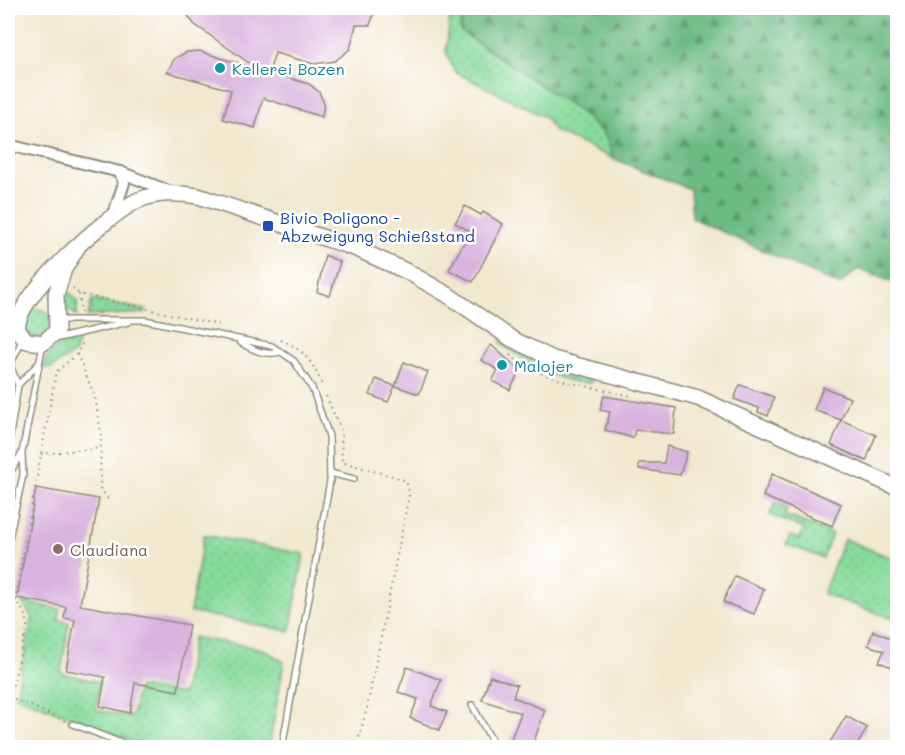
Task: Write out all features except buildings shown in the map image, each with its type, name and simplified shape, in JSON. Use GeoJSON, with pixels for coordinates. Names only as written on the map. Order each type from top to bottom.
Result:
{"type":"FeatureCollection","features":[{"type":"Feature","properties":{"kind":"main road"},"geometry":{"type":"LineString","coordinates":[[78,246],[61,277],[56,294],[57,331],[45,347],[17,335],[17,325],[23,308],[57,267],[78,246],[114,213],[152,196],[174,193],[198,196],[357,249],[408,272],[448,295],[512,339],[553,359],[698,398],[897,488]]}},
{"type":"Feature","properties":{"kind":"main road"},"geometry":{"type":"LineString","coordinates":[[8,317],[23,308],[40,303],[52,309],[57,317]]}},
{"type":"Feature","properties":{"kind":"street"},"geometry":{"type":"LineString","coordinates":[[8,145],[120,172],[174,193]]}},
{"type":"Feature","properties":{"kind":"street"},"geometry":{"type":"LineString","coordinates":[[114,213],[124,183],[120,172]]}},
{"type":"Feature","properties":{"kind":"lane"},"geometry":{"type":"LineString","coordinates":[[57,317],[81,320],[135,320],[199,330],[239,341],[254,341],[272,346],[294,361],[303,371],[322,413],[329,436],[330,473],[282,747]]}},
{"type":"Feature","properties":{"kind":"lane"},"geometry":{"type":"LineString","coordinates":[[18,385],[37,366],[45,347],[82,332],[135,320]]}},
{"type":"Feature","properties":{"kind":"lane"},"geometry":{"type":"LineString","coordinates":[[9,442],[18,385],[8,365],[17,335]]}},
{"type":"Feature","properties":{"kind":"lane"},"geometry":{"type":"LineString","coordinates":[[8,543],[23,475],[22,453],[45,347]]}},
{"type":"Feature","properties":{"kind":"lane"},"geometry":{"type":"LineString","coordinates":[[8,476],[22,453]]}},
{"type":"Feature","properties":{"kind":"lane"},"geometry":{"type":"LineString","coordinates":[[8,459],[16,461]]}},
{"type":"Feature","properties":{"kind":"lane"},"geometry":{"type":"LineString","coordinates":[[330,473],[354,479]]}},
{"type":"Feature","properties":{"kind":"lane"},"geometry":{"type":"LineString","coordinates":[[472,705],[496,747]]}},
{"type":"Feature","properties":{"kind":"lane"},"geometry":{"type":"LineString","coordinates":[[73,724],[134,747]]}},
{"type":"Feature","properties":{"kind":"path"},"geometry":{"type":"LineString","coordinates":[[169,8],[178,16]]}},
{"type":"Feature","properties":{"kind":"path"},"geometry":{"type":"LineString","coordinates":[[70,285],[79,294],[228,327]]}},
{"type":"Feature","properties":{"kind":"path"},"geometry":{"type":"LineString","coordinates":[[79,294],[81,320]]}},
{"type":"Feature","properties":{"kind":"path"},"geometry":{"type":"LineString","coordinates":[[8,644],[56,372],[77,354],[83,344],[82,332]]}},
{"type":"Feature","properties":{"kind":"path"},"geometry":{"type":"LineString","coordinates":[[273,337],[293,345],[309,358],[318,374],[341,430],[342,462],[402,479],[408,485],[409,495],[356,747]]}},
{"type":"Feature","properties":{"kind":"path"},"geometry":{"type":"LineString","coordinates":[[506,352],[523,366],[542,374],[640,398]]}},
{"type":"Feature","properties":{"kind":"path"},"geometry":{"type":"LineString","coordinates":[[77,354],[95,397],[101,432],[100,488],[110,502]]}},
{"type":"Feature","properties":{"kind":"path"},"geometry":{"type":"LineString","coordinates":[[36,456],[100,448]]}},
{"type":"Feature","properties":{"kind":"path"},"geometry":{"type":"LineString","coordinates":[[15,598],[27,617],[27,627],[10,697],[73,724]]}},
{"type":"Feature","properties":{"kind":"shaded area"},"geometry":{"type":"Polygon","coordinates":[[[8,545],[17,547],[8,609],[8,545]]]}},
{"type":"Feature","properties":{"kind":"green space"},"geometry":{"type":"Polygon","coordinates":[[[448,8],[460,8],[461,31],[579,111],[605,135],[614,159],[554,131],[545,117],[455,72],[446,52],[451,9],[448,8]]]}},
{"type":"Feature","properties":{"kind":"green space"},"geometry":{"type":"Polygon","coordinates":[[[460,8],[897,8],[897,284],[858,269],[839,285],[692,218],[690,189],[614,159],[605,135],[579,111],[461,31],[460,8]]]}},
{"type":"Feature","properties":{"kind":"green space"},"geometry":{"type":"Polygon","coordinates":[[[63,290],[69,292],[77,301],[77,316],[63,305],[63,290]]]}},
{"type":"Feature","properties":{"kind":"green space"},"geometry":{"type":"Polygon","coordinates":[[[92,300],[146,310],[145,313],[88,316],[92,300]]]}},
{"type":"Feature","properties":{"kind":"green space"},"geometry":{"type":"Polygon","coordinates":[[[37,309],[47,313],[51,323],[47,333],[37,337],[27,333],[23,323],[27,313],[37,309]]]}},
{"type":"Feature","properties":{"kind":"green space"},"geometry":{"type":"Polygon","coordinates":[[[80,338],[74,353],[50,369],[43,367],[48,355],[57,347],[80,338]]]}},
{"type":"Feature","properties":{"kind":"green space"},"geometry":{"type":"Polygon","coordinates":[[[501,339],[545,363],[592,378],[591,383],[567,380],[543,371],[501,344],[501,339]]]}},
{"type":"Feature","properties":{"kind":"green space"},"geometry":{"type":"Polygon","coordinates":[[[775,503],[787,508],[785,515],[832,534],[823,558],[786,544],[790,536],[800,539],[804,529],[770,515],[775,503]]]}},
{"type":"Feature","properties":{"kind":"green space"},"geometry":{"type":"Polygon","coordinates":[[[204,535],[304,554],[290,631],[190,612],[204,535]]]}},
{"type":"Feature","properties":{"kind":"green space"},"geometry":{"type":"Polygon","coordinates":[[[844,539],[897,560],[897,612],[891,618],[823,594],[844,539]]]}},
{"type":"Feature","properties":{"kind":"green space"},"geometry":{"type":"Polygon","coordinates":[[[22,602],[60,609],[59,620],[69,623],[61,673],[100,682],[96,710],[132,717],[138,687],[183,694],[193,637],[263,649],[284,662],[269,747],[147,747],[16,696],[31,623],[31,616],[22,602]]]}},
{"type":"Feature","properties":{"kind":"place","name":"Kellerei Bozen"},"geometry":{"type":"Point","coordinates":[220,68]}},
{"type":"Feature","properties":{"kind":"place","name":"Bivio Poligono - Abzweigung Schießstand"},"geometry":{"type":"Point","coordinates":[268,226]}},
{"type":"Feature","properties":{"kind":"place","name":"Malojer"},"geometry":{"type":"Point","coordinates":[502,365]}},
{"type":"Feature","properties":{"kind":"place","name":"Claudiana"},"geometry":{"type":"Point","coordinates":[58,549]}}]}
